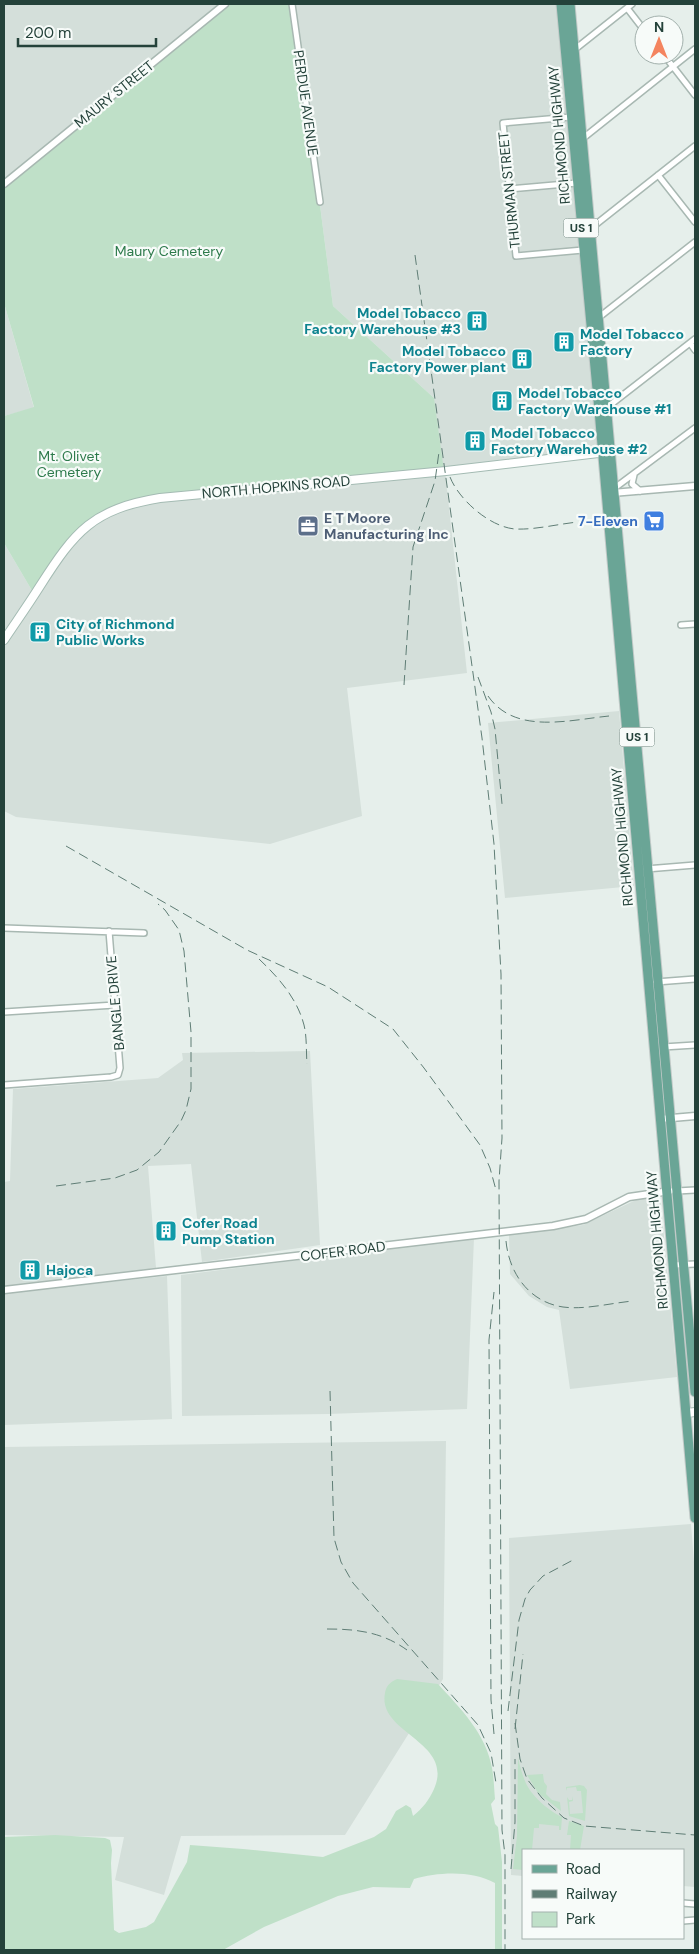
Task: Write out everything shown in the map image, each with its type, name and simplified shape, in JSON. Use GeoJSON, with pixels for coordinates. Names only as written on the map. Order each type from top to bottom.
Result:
{"type":"FeatureCollection","features":[{"type":"Feature","properties":{"kind":"main road","name":"RICHMOND HIGHWAY"},"geometry":{"type":"LineString","coordinates":[[560,4],[590,325],[603,410]]}},
{"type":"Feature","properties":{"kind":"main road","name":"RICHMOND HIGHWAY"},"geometry":{"type":"LineString","coordinates":[[570,4],[599,318],[606,452],[605,494],[685,1395],[691,1412],[695,1518]]}},
{"type":"Feature","properties":{"kind":"main road","name":"RICHMOND HIGHWAY"},"geometry":{"type":"LineString","coordinates":[[606,452],[615,490],[677,1191],[693,1338],[695,1393]]}},
{"type":"Feature","properties":{"kind":"main road","name":"NORTH HOPKINS ROAD"},"geometry":{"type":"LineString","coordinates":[[4,640],[68,543],[84,527],[101,516],[119,508],[160,498],[448,471],[606,452]]}},
{"type":"Feature","properties":{"kind":"main road"},"geometry":{"type":"LineString","coordinates":[[685,1395],[695,1393]]}},
{"type":"Feature","properties":{"kind":"street","name":"MAURY STREET"},"geometry":{"type":"LineString","coordinates":[[4,184],[225,4]]}},
{"type":"Feature","properties":{"kind":"street","name":"PERDUE AVENUE"},"geometry":{"type":"LineString","coordinates":[[292,4],[320,202]]}},
{"type":"Feature","properties":{"kind":"street"},"geometry":{"type":"LineString","coordinates":[[565,57],[632,4]]}},
{"type":"Feature","properties":{"kind":"street"},"geometry":{"type":"LineString","coordinates":[[627,8],[634,17]]}},
{"type":"Feature","properties":{"kind":"street"},"geometry":{"type":"LineString","coordinates":[[573,146],[695,49]]}},
{"type":"Feature","properties":{"kind":"street"},"geometry":{"type":"LineString","coordinates":[[673,67],[695,95]]}},
{"type":"Feature","properties":{"kind":"street","name":"THURMAN STREET"},"geometry":{"type":"LineString","coordinates":[[571,117],[503,123],[516,256],[583,250]]}},
{"type":"Feature","properties":{"kind":"street"},"geometry":{"type":"LineString","coordinates":[[582,236],[695,146]]}},
{"type":"Feature","properties":{"kind":"street"},"geometry":{"type":"LineString","coordinates":[[658,175],[695,222]]}},
{"type":"Feature","properties":{"kind":"street"},"geometry":{"type":"LineString","coordinates":[[509,189],[577,183]]}},
{"type":"Feature","properties":{"kind":"street"},"geometry":{"type":"LineString","coordinates":[[590,325],[695,242]]}},
{"type":"Feature","properties":{"kind":"street"},"geometry":{"type":"LineString","coordinates":[[603,410],[695,339]]}},
{"type":"Feature","properties":{"kind":"street"},"geometry":{"type":"LineString","coordinates":[[690,343],[695,350]]}},
{"type":"Feature","properties":{"kind":"street"},"geometry":{"type":"LineString","coordinates":[[605,494],[615,490],[695,428]]}},
{"type":"Feature","properties":{"kind":"street"},"geometry":{"type":"LineString","coordinates":[[634,475],[632,484],[640,491]]}},
{"type":"Feature","properties":{"kind":"street"},"geometry":{"type":"LineString","coordinates":[[615,490],[640,491],[695,486]]}},
{"type":"Feature","properties":{"kind":"street"},"geometry":{"type":"LineString","coordinates":[[681,625],[695,624]]}},
{"type":"Feature","properties":{"kind":"street"},"geometry":{"type":"LineString","coordinates":[[638,870],[695,865]]}},
{"type":"Feature","properties":{"kind":"street"},"geometry":{"type":"LineString","coordinates":[[4,928],[144,933]]}},
{"type":"Feature","properties":{"kind":"street","name":"BANGLE DRIVE"},"geometry":{"type":"LineString","coordinates":[[4,1085],[111,1077],[118,1074],[120,1068],[109,932]]}},
{"type":"Feature","properties":{"kind":"street"},"geometry":{"type":"LineString","coordinates":[[648,982],[695,979]]}},
{"type":"Feature","properties":{"kind":"street"},"geometry":{"type":"LineString","coordinates":[[4,1012],[115,1005]]}},
{"type":"Feature","properties":{"kind":"street"},"geometry":{"type":"LineString","coordinates":[[654,1048],[695,1045]]}},
{"type":"Feature","properties":{"kind":"street"},"geometry":{"type":"LineString","coordinates":[[660,1119],[695,1116]]}},
{"type":"Feature","properties":{"kind":"street"},"geometry":{"type":"LineString","coordinates":[[677,1191],[695,1190]]}},
{"type":"Feature","properties":{"kind":"street","name":"COFER ROAD"},"geometry":{"type":"LineString","coordinates":[[4,1290],[553,1226],[586,1219],[629,1197],[677,1191]]}},
{"type":"Feature","properties":{"kind":"street"},"geometry":{"type":"LineString","coordinates":[[674,1265],[695,1264]]}},
{"type":"Feature","properties":{"kind":"street"},"geometry":{"type":"LineString","coordinates":[[680,1339],[693,1338]]}},
{"type":"Feature","properties":{"kind":"shaded area"},"geometry":{"type":"Polygon","coordinates":[[[4,4],[226,4],[4,184],[4,4]]]}},
{"type":"Feature","properties":{"kind":"shaded area"},"geometry":{"type":"Polygon","coordinates":[[[294,4],[567,4],[607,452],[445,471],[467,673],[347,688],[362,816],[270,844],[16,817],[4,811],[4,543],[34,594],[69,545],[102,517],[434,398],[333,306],[294,4]]]}},
{"type":"Feature","properties":{"kind":"shaded area"},"geometry":{"type":"Polygon","coordinates":[[[4,303],[34,408],[4,416],[4,303]]]}},
{"type":"Feature","properties":{"kind":"shaded area"},"geometry":{"type":"Polygon","coordinates":[[[619,711],[634,886],[505,898],[488,723],[619,711]]]}},
{"type":"Feature","properties":{"kind":"shaded area"},"geometry":{"type":"Polygon","coordinates":[[[310,1051],[320,1245],[202,1262],[191,1164],[148,1166],[156,1268],[4,1287],[4,1182],[10,1181],[13,1089],[158,1078],[183,1060],[182,1053],[310,1051]]]}},
{"type":"Feature","properties":{"kind":"shaded area"},"geometry":{"type":"Polygon","coordinates":[[[658,1198],[661,1204],[677,1377],[570,1389],[559,1310],[547,1307],[529,1296],[510,1274],[509,1235],[583,1225],[638,1199],[658,1198]]]}},
{"type":"Feature","properties":{"kind":"shaded area"},"geometry":{"type":"Polygon","coordinates":[[[474,1238],[467,1409],[328,1414],[182,1416],[181,1275],[474,1238]]]}},
{"type":"Feature","properties":{"kind":"shaded area"},"geometry":{"type":"Polygon","coordinates":[[[167,1276],[172,1419],[4,1425],[4,1293],[167,1276]]]}},
{"type":"Feature","properties":{"kind":"shaded area"},"geometry":{"type":"Polygon","coordinates":[[[446,1441],[443,1679],[345,1835],[181,1836],[164,1895],[115,1880],[124,1837],[4,1835],[4,1447],[446,1441]]]}},
{"type":"Feature","properties":{"kind":"shaded area"},"geometry":{"type":"Polygon","coordinates":[[[691,1524],[695,1575],[695,1887],[684,1886],[684,1849],[522,1849],[522,1876],[511,1875],[509,1538],[691,1524]]]}},
{"type":"Feature","properties":{"kind":"green space","name":"Maury Cemetery"},"geometry":{"type":"Polygon","coordinates":[[[226,4],[294,4],[333,306],[434,398],[444,471],[167,497],[122,508],[83,529],[34,594],[4,543],[4,416],[34,407],[4,303],[4,184],[226,4]]]}},
{"type":"Feature","properties":{"kind":"green space"},"geometry":{"type":"Polygon","coordinates":[[[397,1679],[438,1684],[471,1723],[489,1756],[493,1772],[495,1799],[491,1804],[495,1824],[498,1827],[502,1862],[502,1950],[495,1950],[495,1883],[466,1874],[444,1874],[414,1879],[410,1888],[373,1887],[338,1896],[264,1927],[223,1950],[4,1950],[4,1837],[55,1835],[105,1838],[110,1840],[112,1850],[114,1930],[119,1933],[146,1927],[154,1922],[187,1862],[190,1845],[323,1857],[374,1837],[386,1829],[396,1811],[406,1805],[411,1808],[413,1816],[430,1797],[438,1773],[434,1760],[426,1748],[392,1719],[386,1707],[386,1688],[397,1679]]]}},
{"type":"Feature","properties":{"kind":"green space"},"geometry":{"type":"Polygon","coordinates":[[[518,1758],[527,1786],[531,1792],[546,1807],[562,1817],[561,1830],[559,1830],[559,1826],[539,1824],[539,1828],[534,1828],[532,1849],[522,1849],[522,1870],[513,1869],[517,1836],[518,1758]]]}},
{"type":"Feature","properties":{"kind":"green space"},"geometry":{"type":"Polygon","coordinates":[[[543,1774],[544,1782],[547,1786],[546,1794],[552,1800],[560,1802],[561,1811],[538,1793],[527,1775],[543,1774]]]}},
{"type":"Feature","properties":{"kind":"green space"},"geometry":{"type":"Polygon","coordinates":[[[584,1786],[587,1790],[585,1821],[569,1816],[567,1797],[569,1800],[572,1800],[572,1796],[573,1801],[569,1802],[570,1814],[583,1813],[581,1791],[577,1791],[576,1787],[567,1788],[566,1791],[566,1787],[584,1786]]]}},
{"type":"Feature","properties":{"kind":"green space"},"geometry":{"type":"Polygon","coordinates":[[[569,1821],[584,1826],[580,1849],[570,1849],[571,1835],[567,1835],[569,1821]]]}},
{"type":"Feature","properties":{"kind":"railway"},"geometry":{"type":"LineString","coordinates":[[415,255],[482,738],[494,844],[501,974],[502,1138],[499,1181],[502,1830],[505,1855],[505,1950]]}},
{"type":"Feature","properties":{"kind":"railway"},"geometry":{"type":"LineString","coordinates":[[404,685],[413,547],[435,481],[439,452]]}},
{"type":"Feature","properties":{"kind":"railway"},"geometry":{"type":"LineString","coordinates":[[450,477],[460,495],[476,511],[505,527],[530,529],[578,522]]}},
{"type":"Feature","properties":{"kind":"railway"},"geometry":{"type":"LineString","coordinates":[[478,677],[495,729],[502,804]]}},
{"type":"Feature","properties":{"kind":"railway"},"geometry":{"type":"LineString","coordinates":[[488,696],[499,708],[513,716],[528,721],[560,722],[609,716]]}},
{"type":"Feature","properties":{"kind":"railway"},"geometry":{"type":"LineString","coordinates":[[66,846],[247,950],[328,987],[393,1029],[480,1145],[490,1168],[496,1190]]}},
{"type":"Feature","properties":{"kind":"railway"},"geometry":{"type":"LineString","coordinates":[[56,1186],[115,1178],[137,1170],[159,1152],[181,1121],[186,1110],[191,1089],[191,1032],[184,951],[179,930],[165,910],[158,904]]}},
{"type":"Feature","properties":{"kind":"railway"},"geometry":{"type":"LineString","coordinates":[[259,959],[280,981],[297,1006],[305,1030],[307,1064]]}},
{"type":"Feature","properties":{"kind":"railway"},"geometry":{"type":"LineString","coordinates":[[506,1241],[511,1264],[516,1275],[540,1299],[551,1304],[571,1308],[633,1301]]}},
{"type":"Feature","properties":{"kind":"railway"},"geometry":{"type":"LineString","coordinates":[[494,1292],[489,1340],[491,1700],[494,1734]]}},
{"type":"Feature","properties":{"kind":"railway"},"geometry":{"type":"LineString","coordinates":[[330,1391],[334,1538],[341,1562],[353,1583],[478,1725],[491,1753],[496,1783]]}},
{"type":"Feature","properties":{"kind":"railway"},"geometry":{"type":"LineString","coordinates":[[508,1711],[519,1620],[525,1599],[530,1590],[543,1576],[573,1560]]}},
{"type":"Feature","properties":{"kind":"railway"},"geometry":{"type":"LineString","coordinates":[[327,1629],[349,1630],[379,1635],[407,1650]]}},
{"type":"Feature","properties":{"kind":"railway"},"geometry":{"type":"LineString","coordinates":[[515,1729],[523,1654]]}},
{"type":"Feature","properties":{"kind":"railway"},"geometry":{"type":"LineString","coordinates":[[515,1723],[520,1759],[527,1779],[542,1798],[564,1818],[584,1826],[695,1835]]}},
{"type":"Feature","properties":{"kind":"railway"},"geometry":{"type":"LineString","coordinates":[[511,1869],[515,1822],[515,1759]]}},
{"type":"Feature","properties":{"kind":"place","name":"Model Tobacco Factory Warehouse #3"},"geometry":{"type":"Point","coordinates":[477,321]}},
{"type":"Feature","properties":{"kind":"place","name":"Model Tobacco Factory"},"geometry":{"type":"Point","coordinates":[564,342]}},
{"type":"Feature","properties":{"kind":"place","name":"Model Tobacco Factory Power plant"},"geometry":{"type":"Point","coordinates":[522,359]}},
{"type":"Feature","properties":{"kind":"place","name":"Model Tobacco Factory Warehouse #1"},"geometry":{"type":"Point","coordinates":[502,401]}},
{"type":"Feature","properties":{"kind":"place","name":"Model Tobacco Factory Warehouse #2"},"geometry":{"type":"Point","coordinates":[475,441]}},
{"type":"Feature","properties":{"kind":"place","name":"7-Eleven"},"geometry":{"type":"Point","coordinates":[654,521]}},
{"type":"Feature","properties":{"kind":"place","name":"E T Moore Manufacturing Inc"},"geometry":{"type":"Point","coordinates":[308,526]}},
{"type":"Feature","properties":{"kind":"place","name":"City of Richmond Public Works"},"geometry":{"type":"Point","coordinates":[40,632]}},
{"type":"Feature","properties":{"kind":"place","name":"Cofer Road Pump Station"},"geometry":{"type":"Point","coordinates":[166,1231]}},
{"type":"Feature","properties":{"kind":"place","name":"Hajoca"},"geometry":{"type":"Point","coordinates":[30,1270]}},
{"type":"Feature","properties":{"kind":"park label","name":"Mt. Olivet Cemetery"},"geometry":{"type":"Point","coordinates":[69,464]}}]}
